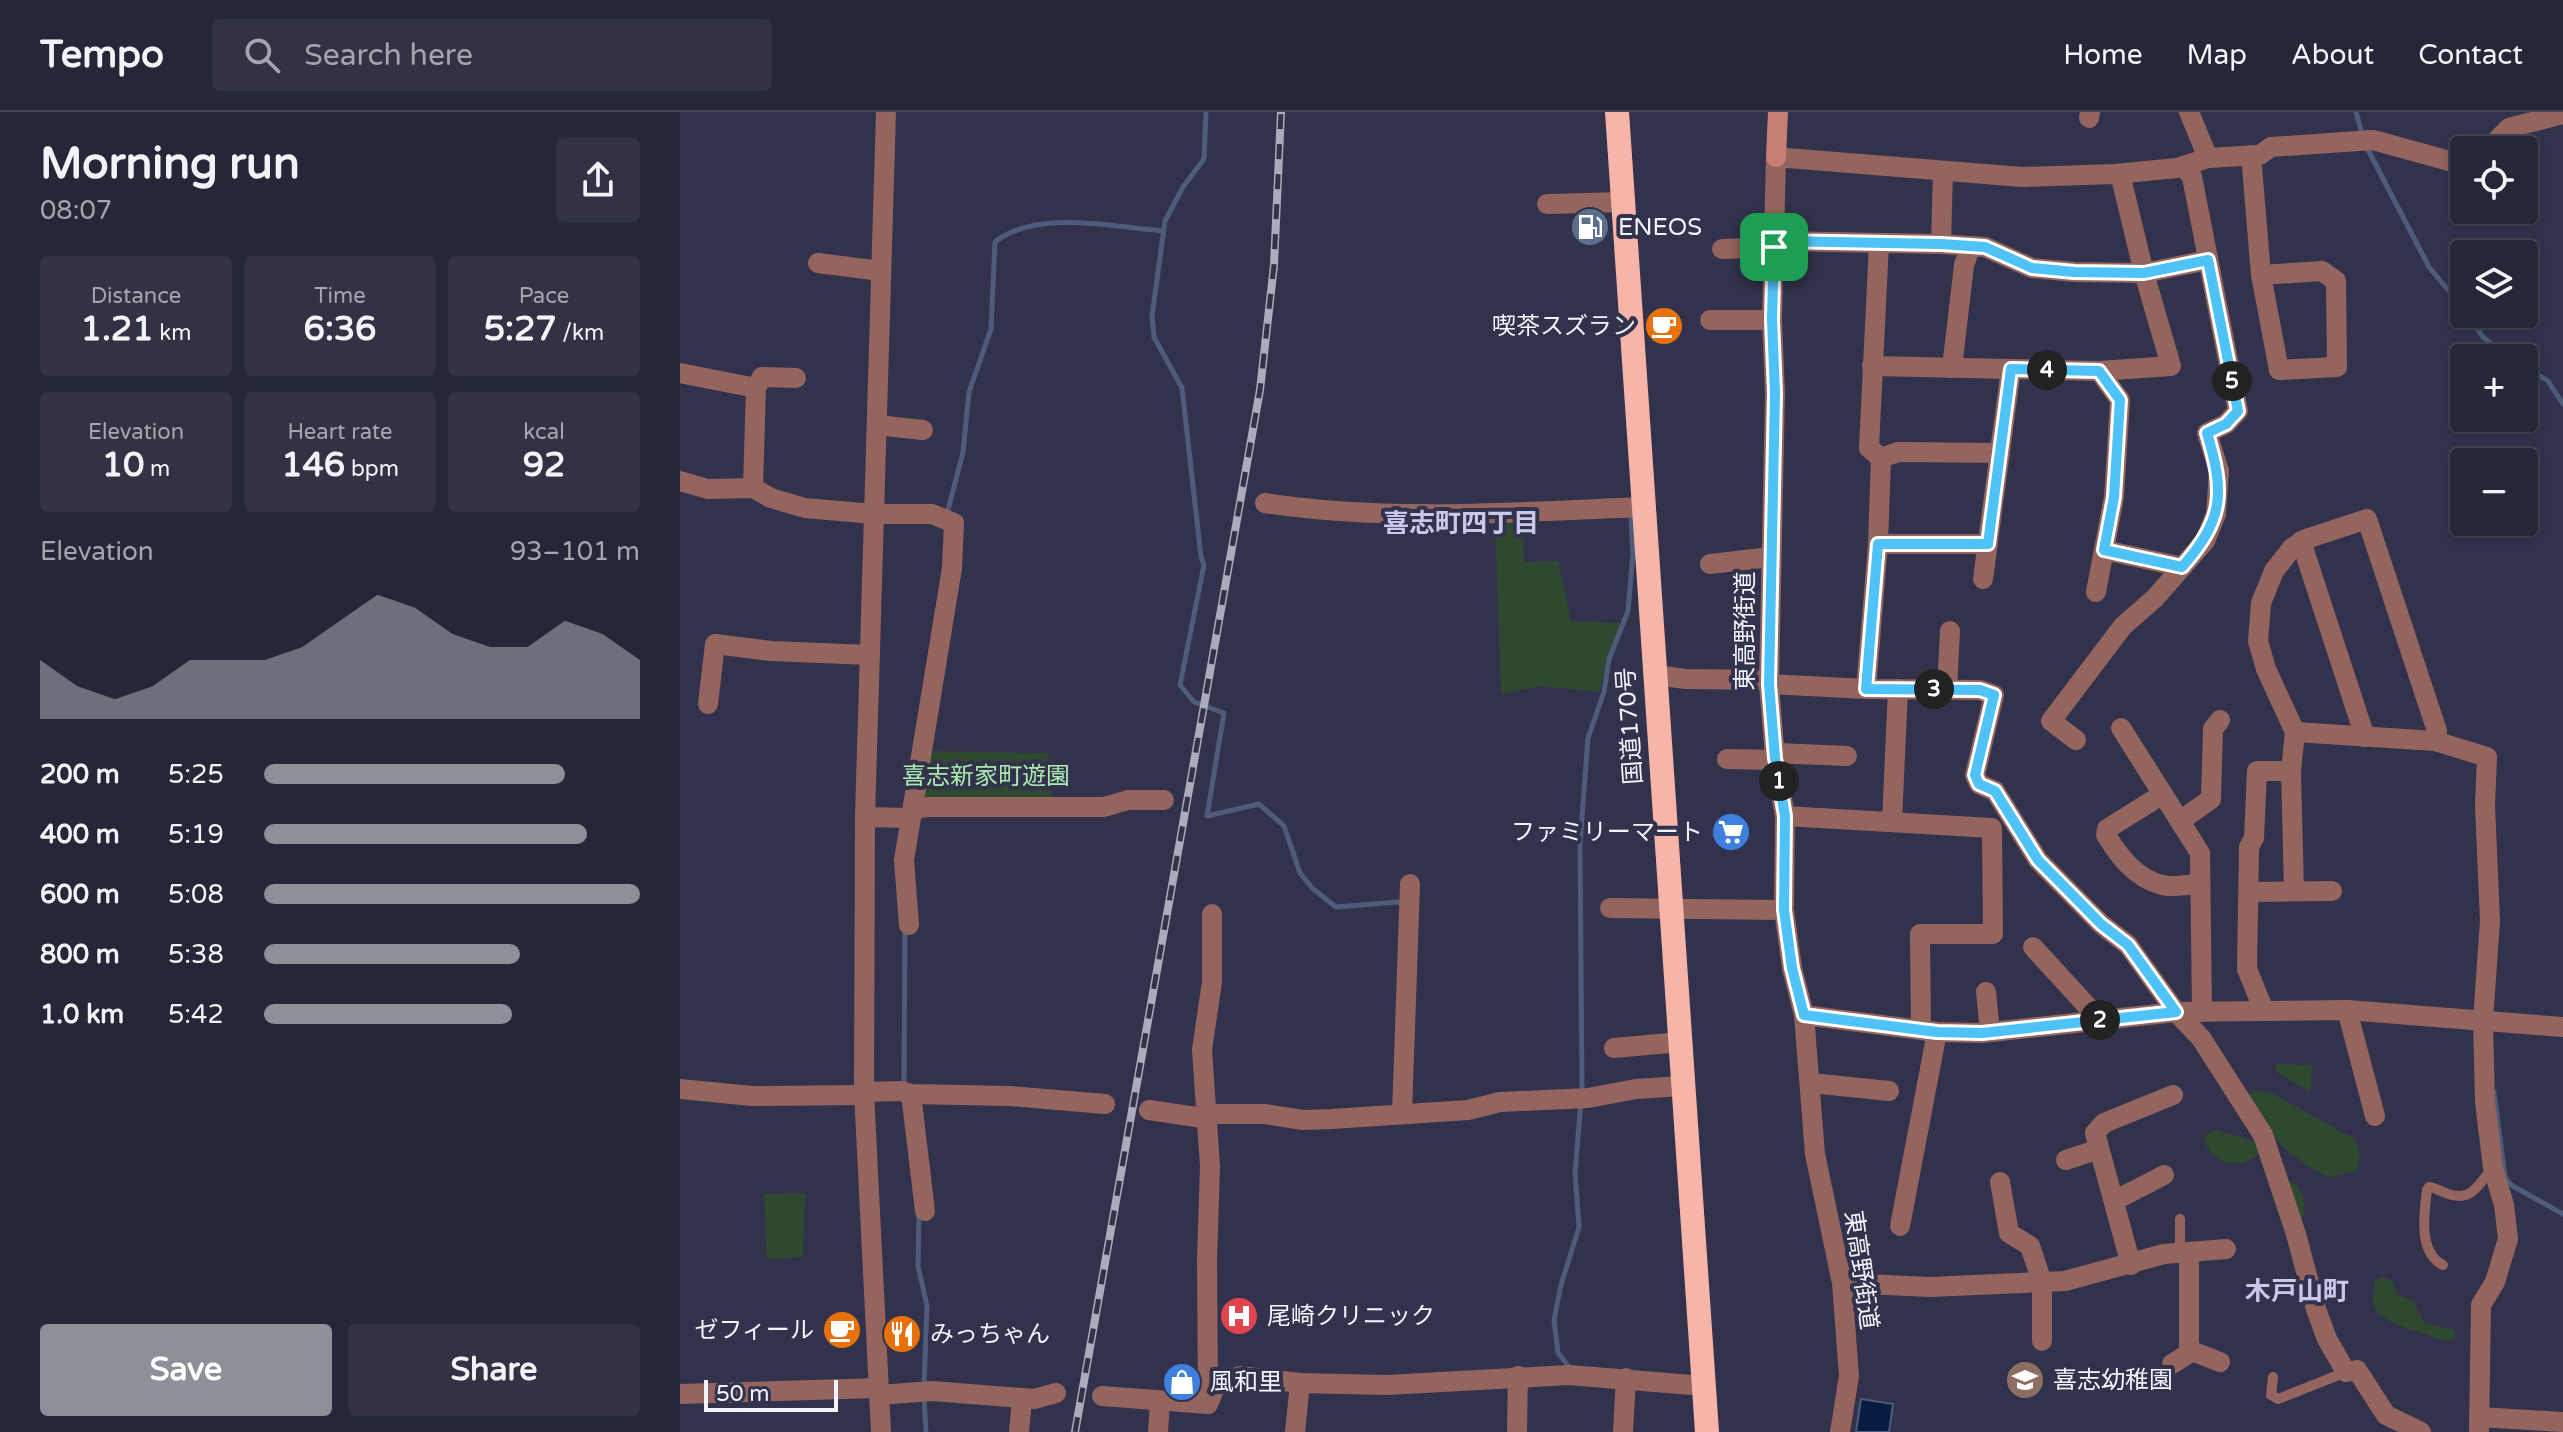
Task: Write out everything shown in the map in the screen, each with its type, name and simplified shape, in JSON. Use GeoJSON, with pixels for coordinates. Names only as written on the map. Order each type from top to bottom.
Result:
{"type":"FeatureCollection","features":[{"type":"Feature","properties":{"kind":"highway","name":"国道170号"},"geometry":{"type":"LineString","coordinates":[[1617,112],[1707,1432]]}},
{"type":"Feature","properties":{"kind":"street"},"geometry":{"type":"LineString","coordinates":[[881,1432],[864,1094],[865,817],[886,112]]}},
{"type":"Feature","properties":{"kind":"street","name":"東高野街道"},"geometry":{"type":"LineString","coordinates":[[1778,112],[1772,320],[1775,393],[1769,682],[1775,756],[1785,816],[1784,910],[1792,968],[1804,1015],[1815,1154],[1842,1283],[1849,1376],[1840,1432]]}},
{"type":"Feature","properties":{"kind":"street"},"geometry":{"type":"LineString","coordinates":[[2189,112],[2208,158]]}},
{"type":"Feature","properties":{"kind":"street"},"geometry":{"type":"LineString","coordinates":[[2501,136],[2509,128],[2563,114]]}},
{"type":"Feature","properties":{"kind":"street"},"geometry":{"type":"LineString","coordinates":[[1776,157],[2022,177],[2120,174],[2184,166],[2208,158],[2260,155],[2271,147],[2373,140],[2450,161]]}},
{"type":"Feature","properties":{"kind":"street"},"geometry":{"type":"LineString","coordinates":[[2251,155],[2261,275],[2279,370],[2337,367],[2336,281],[2322,271],[2261,275]]}},
{"type":"Feature","properties":{"kind":"street"},"geometry":{"type":"LineString","coordinates":[[2076,740],[2051,721],[2123,626],[2155,598],[2205,541],[2216,514],[2219,471],[2207,433],[2226,424],[2238,411],[2192,177],[2184,166]]}},
{"type":"Feature","properties":{"kind":"street"},"geometry":{"type":"LineString","coordinates":[[1941,244],[1943,171]]}},
{"type":"Feature","properties":{"kind":"street"},"geometry":{"type":"LineString","coordinates":[[1872,366],[2099,371],[2171,366],[2120,174]]}},
{"type":"Feature","properties":{"kind":"street"},"geometry":{"type":"LineString","coordinates":[[1547,204],[1623,202]]}},
{"type":"Feature","properties":{"kind":"street"},"geometry":{"type":"LineString","coordinates":[[1879,243],[1869,448],[1881,458]]}},
{"type":"Feature","properties":{"kind":"street"},"geometry":{"type":"LineString","coordinates":[[1722,249],[1774,244],[1941,244],[1985,247],[2032,268],[2074,272],[2144,273],[2208,260]]}},
{"type":"Feature","properties":{"kind":"street"},"geometry":{"type":"LineString","coordinates":[[1952,368],[1964,265],[1971,246]]}},
{"type":"Feature","properties":{"kind":"street"},"geometry":{"type":"LineString","coordinates":[[818,263],[881,271]]}},
{"type":"Feature","properties":{"kind":"street"},"geometry":{"type":"LineString","coordinates":[[1710,320],[1772,320]]}},
{"type":"Feature","properties":{"kind":"street"},"geometry":{"type":"LineString","coordinates":[[1983,579],[2011,369]]}},
{"type":"Feature","properties":{"kind":"street"},"geometry":{"type":"LineString","coordinates":[[2096,592],[2114,497],[2120,400],[2099,371]]}},
{"type":"Feature","properties":{"kind":"street"},"geometry":{"type":"LineString","coordinates":[[680,373],[756,388]]}},
{"type":"Feature","properties":{"kind":"street"},"geometry":{"type":"LineString","coordinates":[[753,488],[756,388],[762,377],[767,375],[796,378]]}},
{"type":"Feature","properties":{"kind":"street"},"geometry":{"type":"LineString","coordinates":[[877,425],[923,430]]}},
{"type":"Feature","properties":{"kind":"street"},"geometry":{"type":"LineString","coordinates":[[1881,458],[1898,452],[2000,453]]}},
{"type":"Feature","properties":{"kind":"street"},"geometry":{"type":"LineString","coordinates":[[1866,689],[1878,544],[1881,458]]}},
{"type":"Feature","properties":{"kind":"street"},"geometry":{"type":"LineString","coordinates":[[680,481],[708,489],[753,488],[771,498],[805,508],[874,514],[932,514],[954,523],[952,568],[907,817],[904,860],[909,925]]}},
{"type":"Feature","properties":{"kind":"street"},"geometry":{"type":"LineString","coordinates":[[1265,503],[1310,510],[1393,512],[1642,507]]}},
{"type":"Feature","properties":{"kind":"street"},"geometry":{"type":"LineString","coordinates":[[2294,891],[2291,771],[2295,732],[2266,669],[2258,641],[2261,603],[2274,571],[2301,541],[2367,519],[2437,731],[2435,741]]}},
{"type":"Feature","properties":{"kind":"street"},"geometry":{"type":"LineString","coordinates":[[2301,541],[2365,737]]}},
{"type":"Feature","properties":{"kind":"street"},"geometry":{"type":"LineString","coordinates":[[1878,544],[1988,544]]}},
{"type":"Feature","properties":{"kind":"street"},"geometry":{"type":"LineString","coordinates":[[2104,550],[2182,567]]}},
{"type":"Feature","properties":{"kind":"street"},"geometry":{"type":"LineString","coordinates":[[1710,564],[1771,557]]}},
{"type":"Feature","properties":{"kind":"street"},"geometry":{"type":"LineString","coordinates":[[1947,689],[1950,631]]}},
{"type":"Feature","properties":{"kind":"street"},"geometry":{"type":"LineString","coordinates":[[708,704],[715,644],[771,651],[870,655]]}},
{"type":"Feature","properties":{"kind":"street"},"geometry":{"type":"LineString","coordinates":[[1655,675],[1866,689],[1980,690],[1994,695],[1975,775],[1979,784],[1995,791],[2038,860],[2101,924],[2128,945],[2176,1012],[2201,1038],[2263,1135],[2327,1339],[2346,1372],[2357,1370],[2386,1415],[2421,1432]]}},
{"type":"Feature","properties":{"kind":"street"},"geometry":{"type":"LineString","coordinates":[[1892,822],[1898,689]]}},
{"type":"Feature","properties":{"kind":"street"},"geometry":{"type":"LineString","coordinates":[[2180,821],[2211,799],[2213,729],[2220,720]]}},
{"type":"Feature","properties":{"kind":"street"},"geometry":{"type":"LineString","coordinates":[[2121,728],[2200,853],[2202,1012]]}},
{"type":"Feature","properties":{"kind":"street"},"geometry":{"type":"LineString","coordinates":[[2295,732],[2435,741],[2487,757],[2485,805],[2490,921],[2483,1021],[2485,1102],[2493,1168],[2504,1205],[2508,1239],[2495,1282],[2481,1305],[2479,1424],[2563,1422]]}},
{"type":"Feature","properties":{"kind":"street"},"geometry":{"type":"LineString","coordinates":[[1727,759],[1847,756]]}},
{"type":"Feature","properties":{"kind":"street"},"geometry":{"type":"LineString","coordinates":[[2264,1011],[2247,969],[2246,943],[2250,936],[2249,847],[2254,838],[2257,771],[2291,771]]}},
{"type":"Feature","properties":{"kind":"street"},"geometry":{"type":"LineString","coordinates":[[2163,794],[2107,829],[2106,835],[2121,860],[2144,877],[2163,885],[2200,884]]}},
{"type":"Feature","properties":{"kind":"street"},"geometry":{"type":"LineString","coordinates":[[865,817],[907,817],[918,808],[930,807],[1104,807],[1128,800],[1164,800]]}},
{"type":"Feature","properties":{"kind":"street"},"geometry":{"type":"LineString","coordinates":[[1785,816],[1992,828],[1993,934],[1920,934],[1929,1030],[1900,1226]]}},
{"type":"Feature","properties":{"kind":"street"},"geometry":{"type":"LineString","coordinates":[[1402,1114],[1410,884]]}},
{"type":"Feature","properties":{"kind":"street"},"geometry":{"type":"LineString","coordinates":[[2249,892],[2332,891]]}},
{"type":"Feature","properties":{"kind":"street"},"geometry":{"type":"LineString","coordinates":[[1610,908],[1784,910]]}},
{"type":"Feature","properties":{"kind":"street"},"geometry":{"type":"LineString","coordinates":[[1102,1396],[1208,1404],[1210,1166],[1202,1050],[1212,982],[1212,914]]}},
{"type":"Feature","properties":{"kind":"street"},"geometry":{"type":"LineString","coordinates":[[2033,947],[2100,1020]]}},
{"type":"Feature","properties":{"kind":"street"},"geometry":{"type":"LineString","coordinates":[[1986,992],[1990,1032]]}},
{"type":"Feature","properties":{"kind":"street"},"geometry":{"type":"LineString","coordinates":[[2347,1010],[2375,1116]]}},
{"type":"Feature","properties":{"kind":"street"},"geometry":{"type":"LineString","coordinates":[[1804,1015],[1929,1030],[1990,1032],[2176,1012],[2347,1010],[2563,1027]]}},
{"type":"Feature","properties":{"kind":"street"},"geometry":{"type":"LineString","coordinates":[[1614,1048],[1680,1042]]}},
{"type":"Feature","properties":{"kind":"street"},"geometry":{"type":"LineString","coordinates":[[1811,1083],[1889,1091]]}},
{"type":"Feature","properties":{"kind":"street"},"geometry":{"type":"LineString","coordinates":[[1149,1110],[1203,1118],[1265,1114],[1303,1120],[1468,1110],[1534,1098],[1588,1098],[1636,1089],[1683,1086]]}},
{"type":"Feature","properties":{"kind":"street"},"geometry":{"type":"LineString","coordinates":[[680,1089],[752,1096],[906,1093],[1009,1096],[1105,1104]]}},
{"type":"Feature","properties":{"kind":"street"},"geometry":{"type":"LineString","coordinates":[[906,1093],[925,1211]]}},
{"type":"Feature","properties":{"kind":"street"},"geometry":{"type":"LineString","coordinates":[[2131,1265],[2095,1133],[2104,1123],[2173,1095]]}},
{"type":"Feature","properties":{"kind":"street"},"geometry":{"type":"LineString","coordinates":[[2066,1160],[2099,1149]]}},
{"type":"Feature","properties":{"kind":"street"},"geometry":{"type":"LineString","coordinates":[[2114,1201],[2164,1175]]}},
{"type":"Feature","properties":{"kind":"street"},"geometry":{"type":"LineString","coordinates":[[2000,1182],[2009,1233],[2030,1246],[2042,1282],[2042,1341]]}},
{"type":"Feature","properties":{"kind":"street"},"geometry":{"type":"LineString","coordinates":[[1842,1283],[1930,1287],[2065,1281],[2164,1254],[2226,1249]]}},
{"type":"Feature","properties":{"kind":"street"},"geometry":{"type":"LineString","coordinates":[[2172,1364],[2188,1354],[2189,1350],[2184,1252]]}},
{"type":"Feature","properties":{"kind":"street"},"geometry":{"type":"LineString","coordinates":[[2189,1350],[2220,1362]]}},
{"type":"Feature","properties":{"kind":"street"},"geometry":{"type":"LineString","coordinates":[[1208,1398],[1217,1383],[1240,1376],[1300,1383],[1387,1385],[1518,1376],[1626,1378],[1704,1386]]}},
{"type":"Feature","properties":{"kind":"street"},"geometry":{"type":"LineString","coordinates":[[1517,1432],[1518,1376]]}},
{"type":"Feature","properties":{"kind":"street"},"geometry":{"type":"LineString","coordinates":[[1623,1432],[1626,1378]]}},
{"type":"Feature","properties":{"kind":"street"},"geometry":{"type":"LineString","coordinates":[[1295,1432],[1300,1383]]}},
{"type":"Feature","properties":{"kind":"street"},"geometry":{"type":"LineString","coordinates":[[680,1394],[932,1391],[1034,1399],[1056,1393]]}},
{"type":"Feature","properties":{"kind":"street"},"geometry":{"type":"LineString","coordinates":[[1019,1432],[1022,1399]]}},
{"type":"Feature","properties":{"kind":"street"},"geometry":{"type":"LineString","coordinates":[[1158,1432],[1160,1402]]}},
{"type":"Feature","properties":{"kind":"lane"},"geometry":{"type":"LineString","coordinates":[[2443,1265],[2436,1262],[2427,1241],[2423,1222],[2427,1190],[2429,1187],[2460,1197],[2469,1195],[2477,1190],[2493,1168]]}},
{"type":"Feature","properties":{"kind":"lane"},"geometry":{"type":"LineString","coordinates":[[2180,1219],[2184,1252]]}},
{"type":"Feature","properties":{"kind":"lane"},"geometry":{"type":"LineString","coordinates":[[2273,1377],[2271,1395],[2278,1399],[2346,1372]]}},
{"type":"Feature","properties":{"kind":"green space"},"geometry":{"type":"Polygon","coordinates":[[[1495,522],[1523,523],[1524,562],[1558,561],[1571,621],[1621,623],[1607,658],[1600,692],[1539,686],[1501,695],[1495,522]]]}},
{"type":"Feature","properties":{"kind":"green space","name":"喜志新家町遊園"},"geometry":{"type":"Polygon","coordinates":[[[924,751],[1048,753],[1052,801],[919,799],[924,751]]]}},
{"type":"Feature","properties":{"kind":"green space"},"geometry":{"type":"Polygon","coordinates":[[[2276,1064],[2312,1065],[2311,1092],[2276,1072],[2276,1064]]]}},
{"type":"Feature","properties":{"kind":"green space"},"geometry":{"type":"Polygon","coordinates":[[[2254,1090],[2271,1093],[2355,1139],[2360,1155],[2356,1171],[2329,1177],[2290,1153],[2272,1135],[2246,1099],[2254,1090]]]}},
{"type":"Feature","properties":{"kind":"green space"},"geometry":{"type":"Polygon","coordinates":[[[2215,1129],[2255,1142],[2259,1150],[2257,1155],[2242,1163],[2219,1160],[2204,1140],[2215,1129]]]}},
{"type":"Feature","properties":{"kind":"green space"},"geometry":{"type":"Polygon","coordinates":[[[2282,1182],[2295,1183],[2300,1190],[2305,1206],[2301,1218],[2282,1182]]]}},
{"type":"Feature","properties":{"kind":"green space"},"geometry":{"type":"Polygon","coordinates":[[[805,1193],[803,1257],[767,1259],[764,1194],[805,1193]]]}},
{"type":"Feature","properties":{"kind":"green space"},"geometry":{"type":"Polygon","coordinates":[[[2382,1277],[2393,1281],[2398,1294],[2412,1300],[2425,1323],[2454,1330],[2456,1334],[2451,1340],[2444,1341],[2405,1328],[2378,1313],[2373,1304],[2373,1294],[2375,1281],[2382,1277]]]}},
{"type":"Feature","properties":{"kind":"water"},"geometry":{"type":"Polygon","coordinates":[[[1861,1399],[1893,1404],[1889,1432],[1856,1432],[1861,1399]]]}},
{"type":"Feature","properties":{"kind":"waterway"},"geometry":{"type":"LineString","coordinates":[[1206,112],[1204,159],[1183,187],[1165,221],[1152,316],[1154,337],[1182,388],[1204,565],[1180,685],[1194,702],[1224,713],[1207,816],[1259,804],[1284,826],[1300,873],[1312,888],[1336,907],[1398,902],[1405,906]]}},
{"type":"Feature","properties":{"kind":"waterway"},"geometry":{"type":"LineString","coordinates":[[2356,112],[2362,134]]}},
{"type":"Feature","properties":{"kind":"waterway"},"geometry":{"type":"LineString","coordinates":[[2366,146],[2429,267],[2450,292]]}},
{"type":"Feature","properties":{"kind":"waterway"},"geometry":{"type":"LineString","coordinates":[[947,514],[963,452],[969,392],[991,329],[995,242],[1012,232],[1053,223],[1164,231]]}},
{"type":"Feature","properties":{"kind":"waterway"},"geometry":{"type":"LineString","coordinates":[[2477,328],[2492,344]]}},
{"type":"Feature","properties":{"kind":"waterway"},"geometry":{"type":"LineString","coordinates":[[2538,375],[2548,381],[2563,404]]}},
{"type":"Feature","properties":{"kind":"waterway"},"geometry":{"type":"LineString","coordinates":[[1582,1092],[1580,844],[1588,738],[1604,692],[1609,659],[1628,611],[1633,554],[1631,519]]}},
{"type":"Feature","properties":{"kind":"waterway"},"geometry":{"type":"LineString","coordinates":[[904,1085],[905,927]]}},
{"type":"Feature","properties":{"kind":"waterway"},"geometry":{"type":"LineString","coordinates":[[2494,1092],[2505,1177],[2511,1185],[2563,1214]]}},
{"type":"Feature","properties":{"kind":"waterway"},"geometry":{"type":"LineString","coordinates":[[1570,1368],[1558,1353],[1554,1320],[1579,1227],[1575,1172],[1581,1102]]}},
{"type":"Feature","properties":{"kind":"waterway"},"geometry":{"type":"LineString","coordinates":[[919,1214],[918,1266],[927,1306],[924,1387]]}},
{"type":"Feature","properties":{"kind":"waterway"},"geometry":{"type":"LineString","coordinates":[[924,1397],[926,1432]]}},
{"type":"Feature","properties":{"kind":"railway"},"geometry":{"type":"LineString","coordinates":[[1075,1432],[1260,390],[1274,265],[1281,112]]}},
{"type":"Feature","properties":{"kind":"place","name":"ENEOS"},"geometry":{"type":"Point","coordinates":[1590,227]}},
{"type":"Feature","properties":{"kind":"place","name":"喫茶スズラン"},"geometry":{"type":"Point","coordinates":[1664,326]}},
{"type":"Feature","properties":{"kind":"place","name":"ファミリーマート"},"geometry":{"type":"Point","coordinates":[1731,832]}},
{"type":"Feature","properties":{"kind":"place","name":"尾崎クリニック"},"geometry":{"type":"Point","coordinates":[1239,1316]}},
{"type":"Feature","properties":{"kind":"place","name":"ゼフィール"},"geometry":{"type":"Point","coordinates":[842,1330]}},
{"type":"Feature","properties":{"kind":"place","name":"みっちゃん"},"geometry":{"type":"Point","coordinates":[902,1334]}},
{"type":"Feature","properties":{"kind":"place","name":"喜志幼稚園"},"geometry":{"type":"Point","coordinates":[2025,1380]}},
{"type":"Feature","properties":{"kind":"place","name":"風和里"},"geometry":{"type":"Point","coordinates":[1182,1382]}},
{"type":"Feature","properties":{"kind":"district","name":"喜志町四丁目"},"geometry":{"type":"Point","coordinates":[1461,523]}},
{"type":"Feature","properties":{"kind":"district","name":"木戸山町"},"geometry":{"type":"Point","coordinates":[2297,1291]}},
{"type":"Feature","properties":{"kind":"route"},"geometry":{"type":"LineString","coordinates":[[1774,241],[1985,247],[2032,268],[2074,272],[2144,273],[2208,260],[2238,411],[2226,424],[2207,433],[2219,471],[2216,514],[2205,541],[2182,567],[2104,550],[2114,497],[2120,400],[2099,371],[2011,369],[1988,544],[1878,544],[1866,689],[1980,690],[1994,695],[1975,775],[1979,784],[1995,791],[2038,860],[2101,924],[2128,945],[2176,1012],[1982,1033],[1937,1032],[1804,1015],[1792,968],[1784,910],[1785,816],[1775,758],[1769,684],[1775,393],[1772,320],[1774,247],[1774,241]]}}]}
